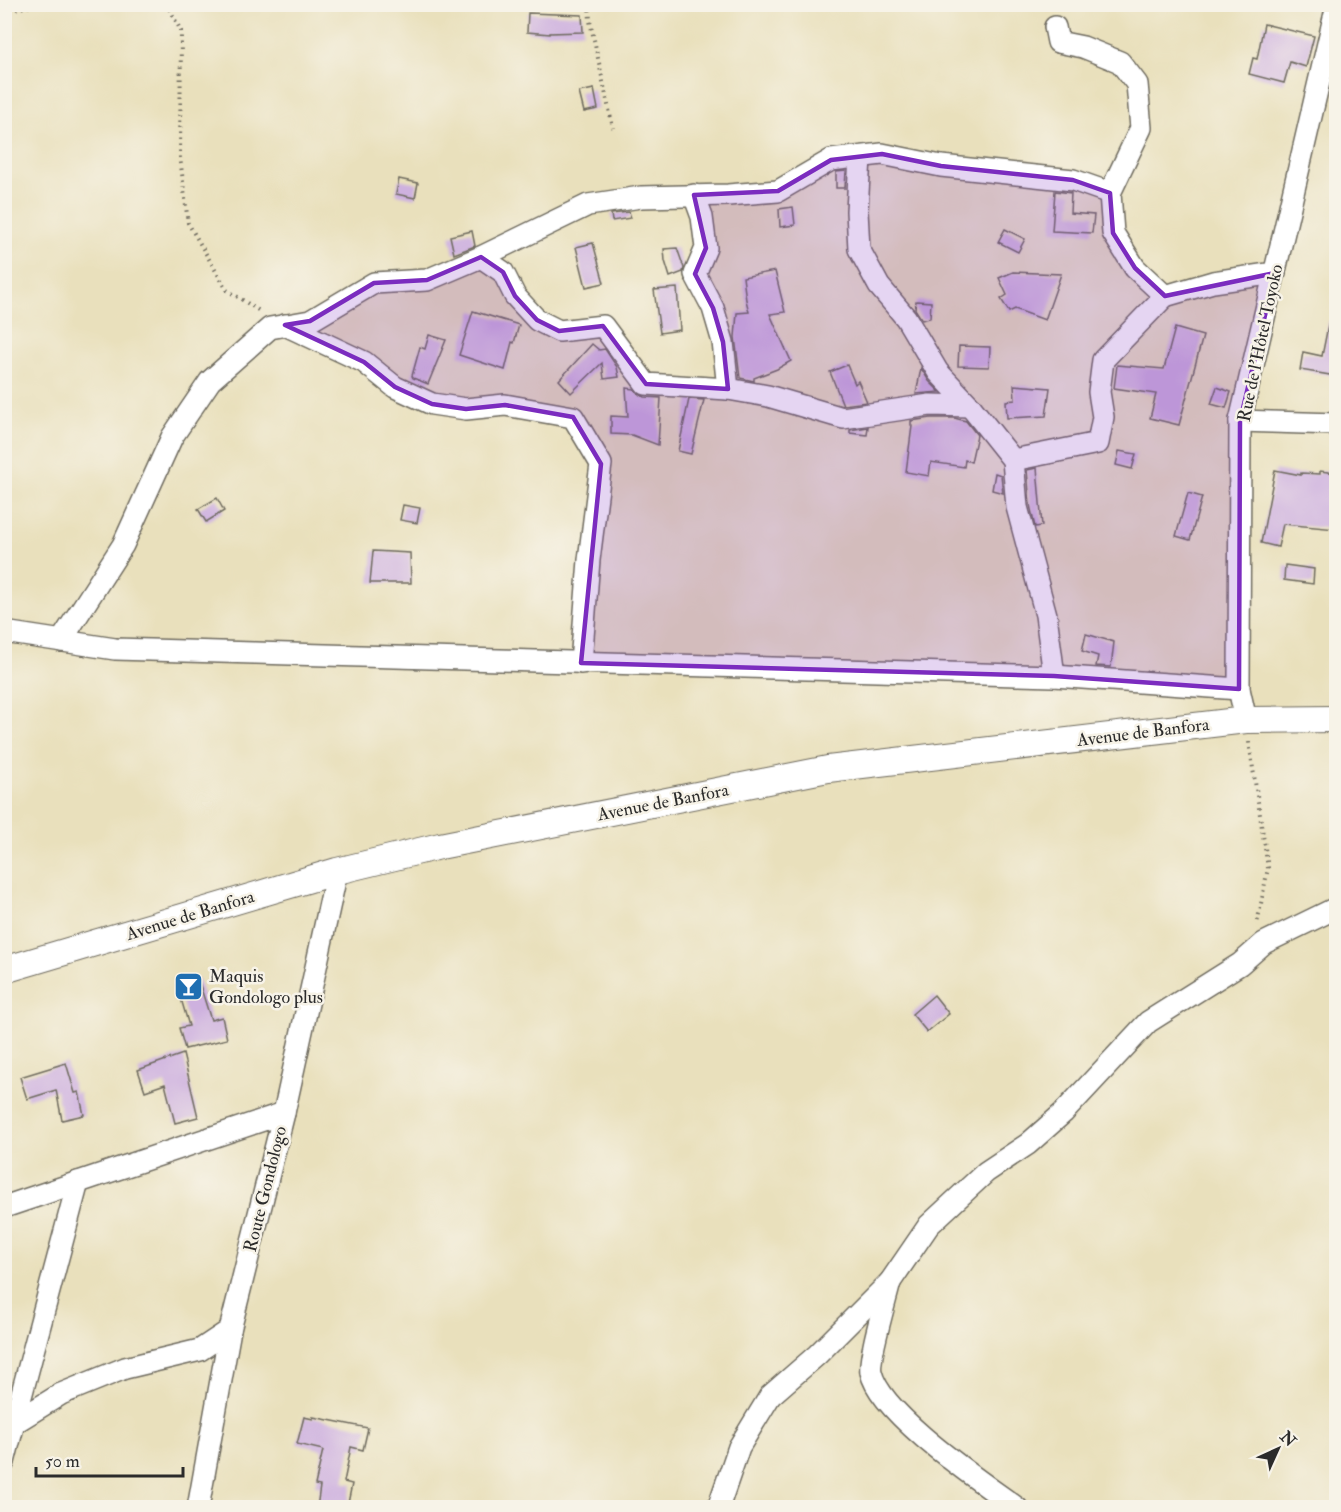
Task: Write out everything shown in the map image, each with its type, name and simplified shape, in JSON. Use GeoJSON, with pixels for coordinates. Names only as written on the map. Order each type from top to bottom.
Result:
{"type":"FeatureCollection","features":[{"type":"Feature","properties":{"kind":"main road","name":"Avenue de Banfora"},"geometry":{"type":"LineString","coordinates":[[4,970],[337,871],[440,846],[828,769],[1246,720],[1336,719]]}},
{"type":"Feature","properties":{"kind":"street","name":"Rue de l'Hôtel Toyoko"},"geometry":{"type":"LineString","coordinates":[[1246,720],[1239,689],[1240,421],[1336,9]]}},
{"type":"Feature","properties":{"kind":"street"},"geometry":{"type":"LineString","coordinates":[[1055,27],[1058,42],[1083,47],[1120,62],[1137,84],[1141,128],[1110,193],[1113,233],[1135,268],[1165,296]]}},
{"type":"Feature","properties":{"kind":"street"},"geometry":{"type":"LineString","coordinates":[[61,641],[123,545],[172,437],[210,381],[270,328],[310,321],[374,283],[427,280],[481,257],[588,205],[641,197],[728,195],[778,191],[831,160],[882,154],[941,166],[1073,180],[1110,193]]}},
{"type":"Feature","properties":{"kind":"street"},"geometry":{"type":"LineString","coordinates":[[860,157],[857,211],[859,249],[879,286],[906,318],[938,372],[970,406],[1012,460],[1017,507],[1046,615],[1054,676]]}},
{"type":"Feature","properties":{"kind":"street"},"geometry":{"type":"LineString","coordinates":[[694,195],[702,217],[706,248],[695,274],[713,308],[723,342],[728,389]]}},
{"type":"Feature","properties":{"kind":"street"},"geometry":{"type":"LineString","coordinates":[[481,257],[503,272],[515,296],[537,320],[559,331],[603,326],[646,384],[728,389],[768,396],[843,418],[930,405],[970,406]]}},
{"type":"Feature","properties":{"kind":"street"},"geometry":{"type":"LineString","coordinates":[[1012,460],[1098,443],[1103,417],[1099,392],[1103,360],[1165,296],[1213,282],[1275,273]]}},
{"type":"Feature","properties":{"kind":"street"},"geometry":{"type":"LineString","coordinates":[[285,325],[364,362],[395,387],[432,404],[466,409],[506,405],[573,417],[601,464],[589,560],[580,663]]}},
{"type":"Feature","properties":{"kind":"street"},"geometry":{"type":"LineString","coordinates":[[1240,421],[1336,424]]}},
{"type":"Feature","properties":{"kind":"street"},"geometry":{"type":"LineString","coordinates":[[4,632],[116,649],[1054,676],[1239,689]]}},
{"type":"Feature","properties":{"kind":"street","name":"Route Gondologo"},"geometry":{"type":"LineString","coordinates":[[198,1508],[230,1330],[284,1113],[337,871]]}},
{"type":"Feature","properties":{"kind":"street"},"geometry":{"type":"LineString","coordinates":[[718,1508],[738,1447],[770,1396],[817,1355],[890,1282],[929,1226],[986,1173],[1028,1144],[1063,1113],[1148,1022],[1249,956],[1264,943],[1336,908]]}},
{"type":"Feature","properties":{"kind":"street"},"geometry":{"type":"LineString","coordinates":[[4,1207],[284,1113]]}},
{"type":"Feature","properties":{"kind":"street"},"geometry":{"type":"LineString","coordinates":[[4,1462],[78,1182]]}},
{"type":"Feature","properties":{"kind":"street"},"geometry":{"type":"LineString","coordinates":[[890,1282],[870,1370],[878,1390],[897,1413],[946,1455],[1017,1508]]}},
{"type":"Feature","properties":{"kind":"street"},"geometry":{"type":"LineString","coordinates":[[14,1423],[61,1394],[125,1368],[200,1350],[230,1330]]}},
{"type":"Feature","properties":{"kind":"path"},"geometry":{"type":"LineString","coordinates":[[4,11],[40,4]]}},
{"type":"Feature","properties":{"kind":"path"},"geometry":{"type":"LineString","coordinates":[[167,4],[181,31],[180,157],[188,223],[227,290],[285,325]]}},
{"type":"Feature","properties":{"kind":"path"},"geometry":{"type":"LineString","coordinates":[[589,4],[590,21],[613,128]]}},
{"type":"Feature","properties":{"kind":"path"},"geometry":{"type":"LineString","coordinates":[[1246,720],[1268,868],[1249,956]]}},
{"type":"Feature","properties":{"kind":"highlighted area"},"geometry":{"type":"Polygon","coordinates":[[[882,154],[941,166],[1073,180],[1110,193],[1113,233],[1135,268],[1165,296],[1275,273],[1240,421],[1239,689],[1054,676],[581,663],[601,464],[573,417],[505,405],[466,409],[432,404],[395,387],[364,362],[285,325],[310,321],[374,283],[427,280],[481,257],[503,272],[515,296],[537,320],[559,331],[603,326],[646,384],[728,389],[723,342],[713,308],[695,274],[706,248],[694,195],[778,191],[831,160],[882,154]]]}},
{"type":"Feature","properties":{"kind":"building"},"geometry":{"type":"Polygon","coordinates":[[[528,13],[582,15],[583,32],[550,34],[527,32],[528,13]]]}},
{"type":"Feature","properties":{"kind":"building"},"geometry":{"type":"Polygon","coordinates":[[[1264,24],[1314,36],[1306,67],[1290,62],[1284,83],[1249,74],[1253,58],[1257,59],[1264,24]]]}},
{"type":"Feature","properties":{"kind":"building"},"geometry":{"type":"Polygon","coordinates":[[[594,89],[598,109],[584,112],[579,92],[594,89]]]}},
{"type":"Feature","properties":{"kind":"building"},"geometry":{"type":"Polygon","coordinates":[[[846,171],[845,188],[836,188],[836,172],[846,171]]]}},
{"type":"Feature","properties":{"kind":"building"},"geometry":{"type":"Polygon","coordinates":[[[399,179],[418,183],[415,198],[396,194],[399,179]]]}},
{"type":"Feature","properties":{"kind":"building"},"geometry":{"type":"Polygon","coordinates":[[[1055,191],[1071,193],[1070,213],[1094,215],[1092,233],[1052,231],[1055,191]]]}},
{"type":"Feature","properties":{"kind":"building"},"geometry":{"type":"Polygon","coordinates":[[[793,207],[795,225],[780,227],[779,209],[793,207]]]}},
{"type":"Feature","properties":{"kind":"building"},"geometry":{"type":"Polygon","coordinates":[[[629,212],[631,218],[612,221],[611,214],[629,212]]]}},
{"type":"Feature","properties":{"kind":"building"},"geometry":{"type":"Polygon","coordinates":[[[1005,229],[1025,239],[1018,252],[998,242],[1005,229]]]}},
{"type":"Feature","properties":{"kind":"building"},"geometry":{"type":"Polygon","coordinates":[[[472,231],[475,246],[454,254],[450,236],[472,231]]]}},
{"type":"Feature","properties":{"kind":"building"},"geometry":{"type":"Polygon","coordinates":[[[593,243],[604,283],[586,287],[576,247],[593,243]]]}},
{"type":"Feature","properties":{"kind":"building"},"geometry":{"type":"Polygon","coordinates":[[[677,248],[684,268],[683,272],[670,277],[664,249],[677,248]]]}},
{"type":"Feature","properties":{"kind":"building"},"geometry":{"type":"Polygon","coordinates":[[[775,271],[785,312],[770,314],[791,361],[754,378],[754,381],[740,378],[735,337],[737,313],[749,312],[743,277],[775,271]]]}},
{"type":"Feature","properties":{"kind":"building"},"geometry":{"type":"Polygon","coordinates":[[[1013,272],[1061,274],[1045,320],[1015,309],[1009,312],[1001,299],[1007,295],[999,278],[1013,272]]]}},
{"type":"Feature","properties":{"kind":"building"},"geometry":{"type":"Polygon","coordinates":[[[677,288],[680,330],[660,333],[654,290],[677,288]]]}},
{"type":"Feature","properties":{"kind":"building"},"geometry":{"type":"Polygon","coordinates":[[[916,301],[931,302],[930,318],[922,320],[915,309],[916,301]]]}},
{"type":"Feature","properties":{"kind":"building"},"geometry":{"type":"Polygon","coordinates":[[[473,311],[519,325],[505,370],[459,355],[473,311]]]}},
{"type":"Feature","properties":{"kind":"building"},"geometry":{"type":"Polygon","coordinates":[[[1329,321],[1336,322],[1336,376],[1300,370],[1303,352],[1322,356],[1329,321]]]}},
{"type":"Feature","properties":{"kind":"building"},"geometry":{"type":"Polygon","coordinates":[[[1175,328],[1203,336],[1179,425],[1150,418],[1156,394],[1114,388],[1117,365],[1164,369],[1175,328]]]}},
{"type":"Feature","properties":{"kind":"building"},"geometry":{"type":"Polygon","coordinates":[[[429,335],[446,340],[428,384],[412,376],[420,347],[425,349],[429,335]]]}},
{"type":"Feature","properties":{"kind":"building"},"geometry":{"type":"Polygon","coordinates":[[[592,344],[599,350],[605,349],[617,367],[619,377],[604,379],[602,363],[571,393],[559,380],[592,344]]]}},
{"type":"Feature","properties":{"kind":"building"},"geometry":{"type":"Polygon","coordinates":[[[959,346],[990,347],[989,367],[958,366],[959,346]]]}},
{"type":"Feature","properties":{"kind":"building"},"geometry":{"type":"Polygon","coordinates":[[[847,365],[855,384],[858,381],[867,402],[843,405],[830,372],[847,365]]]}},
{"type":"Feature","properties":{"kind":"building"},"geometry":{"type":"Polygon","coordinates":[[[921,368],[929,381],[940,392],[916,394],[921,368]]]}},
{"type":"Feature","properties":{"kind":"building"},"geometry":{"type":"Polygon","coordinates":[[[1014,385],[1050,388],[1046,416],[1007,418],[1006,401],[1015,400],[1014,385]]]}},
{"type":"Feature","properties":{"kind":"building"},"geometry":{"type":"Polygon","coordinates":[[[1217,387],[1231,392],[1226,408],[1211,404],[1217,387]]]}},
{"type":"Feature","properties":{"kind":"building"},"geometry":{"type":"Polygon","coordinates":[[[626,388],[634,389],[645,397],[661,398],[658,445],[632,435],[611,434],[611,416],[628,417],[626,388]]]}},
{"type":"Feature","properties":{"kind":"building"},"geometry":{"type":"Polygon","coordinates":[[[689,399],[704,400],[691,454],[678,451],[689,399]]]}},
{"type":"Feature","properties":{"kind":"building"},"geometry":{"type":"Polygon","coordinates":[[[954,418],[966,421],[977,435],[971,462],[965,460],[964,467],[931,462],[929,476],[906,472],[911,421],[954,418]]]}},
{"type":"Feature","properties":{"kind":"building"},"geometry":{"type":"Polygon","coordinates":[[[868,427],[867,435],[850,433],[850,430],[868,427]]]}},
{"type":"Feature","properties":{"kind":"building"},"geometry":{"type":"Polygon","coordinates":[[[1119,451],[1136,454],[1132,469],[1116,465],[1119,451]]]}},
{"type":"Feature","properties":{"kind":"building"},"geometry":{"type":"Polygon","coordinates":[[[1037,468],[1042,526],[1035,527],[1030,505],[1027,470],[1037,468]]]}},
{"type":"Feature","properties":{"kind":"building"},"geometry":{"type":"Polygon","coordinates":[[[1275,470],[1301,475],[1301,473],[1320,474],[1320,471],[1336,473],[1336,529],[1283,524],[1278,547],[1261,543],[1275,470]]]}},
{"type":"Feature","properties":{"kind":"building"},"geometry":{"type":"Polygon","coordinates":[[[995,473],[1001,475],[1003,493],[992,490],[995,473]]]}},
{"type":"Feature","properties":{"kind":"building"},"geometry":{"type":"Polygon","coordinates":[[[1188,493],[1202,497],[1190,540],[1176,536],[1188,493]]]}},
{"type":"Feature","properties":{"kind":"building"},"geometry":{"type":"Polygon","coordinates":[[[217,498],[224,511],[206,522],[198,509],[217,498]]]}},
{"type":"Feature","properties":{"kind":"building"},"geometry":{"type":"Polygon","coordinates":[[[403,505],[420,508],[417,523],[400,520],[403,505]]]}},
{"type":"Feature","properties":{"kind":"building"},"geometry":{"type":"Polygon","coordinates":[[[373,551],[410,553],[411,583],[370,583],[373,551]]]}},
{"type":"Feature","properties":{"kind":"building"},"geometry":{"type":"Polygon","coordinates":[[[1285,565],[1314,569],[1313,584],[1284,580],[1285,565]]]}},
{"type":"Feature","properties":{"kind":"building"},"geometry":{"type":"Polygon","coordinates":[[[1086,634],[1114,642],[1111,667],[1096,666],[1098,656],[1082,651],[1086,634]]]}},
{"type":"Feature","properties":{"kind":"building"},"geometry":{"type":"Polygon","coordinates":[[[198,979],[211,1020],[222,1017],[227,1039],[185,1049],[179,1028],[189,1026],[177,985],[198,979]]]}},
{"type":"Feature","properties":{"kind":"building"},"geometry":{"type":"Polygon","coordinates":[[[934,995],[949,1014],[927,1032],[912,1014],[934,995]]]}},
{"type":"Feature","properties":{"kind":"building"},"geometry":{"type":"Polygon","coordinates":[[[183,1054],[198,1117],[175,1123],[165,1084],[145,1091],[138,1070],[183,1054]]]}},
{"type":"Feature","properties":{"kind":"building"},"geometry":{"type":"Polygon","coordinates":[[[66,1063],[75,1093],[79,1092],[84,1115],[62,1120],[56,1090],[27,1099],[20,1077],[66,1063]]]}},
{"type":"Feature","properties":{"kind":"building"},"geometry":{"type":"Polygon","coordinates":[[[304,1417],[368,1428],[363,1450],[351,1447],[344,1482],[352,1484],[347,1508],[317,1508],[320,1486],[315,1485],[323,1450],[297,1444],[304,1417]]]}},
{"type":"Feature","properties":{"kind":"place","name":"Maquis Gondologo plus"},"geometry":{"type":"Point","coordinates":[188,986]}}]}
